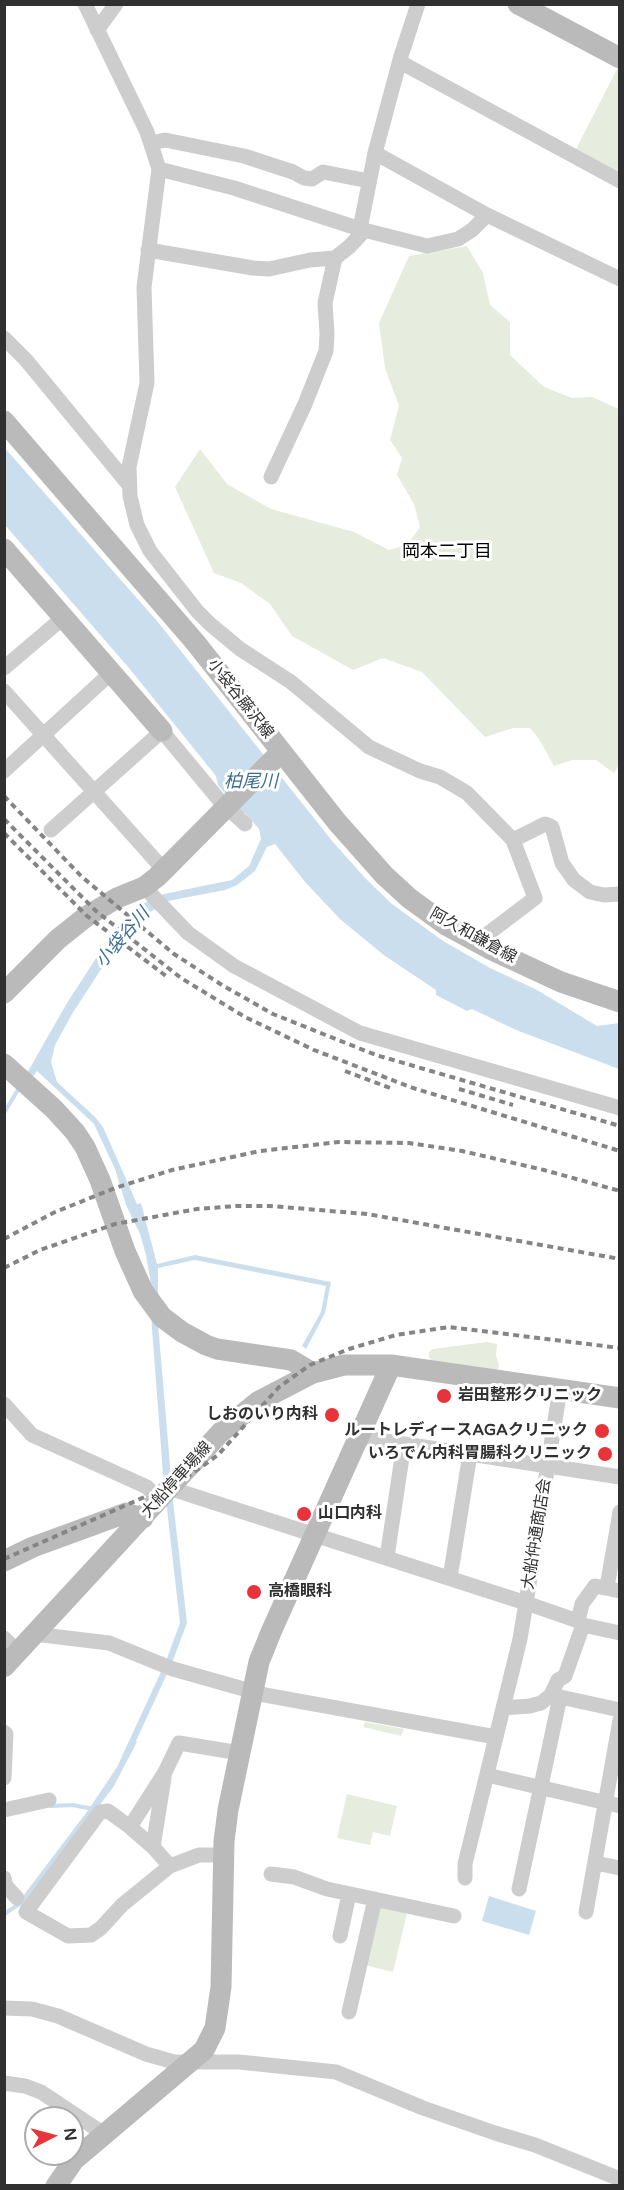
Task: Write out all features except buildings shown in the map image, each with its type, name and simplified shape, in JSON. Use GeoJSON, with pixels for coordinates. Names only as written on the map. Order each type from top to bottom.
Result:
{"type":"FeatureCollection","features":[{"type":"Feature","properties":{"kind":"main road"},"geometry":{"type":"LineString","coordinates":[[518,4],[620,58]]}},
{"type":"Feature","properties":{"kind":"main road","name":"小袋谷藤沢線"},"geometry":{"type":"LineString","coordinates":[[4,421],[195,642],[281,752],[164,870],[148,892],[117,898],[87,916],[58,939],[4,993]]}},
{"type":"Feature","properties":{"kind":"main road"},"geometry":{"type":"LineString","coordinates":[[8,559],[64,617],[162,731]]}},
{"type":"Feature","properties":{"kind":"main road","name":"阿久和鎌倉線"},"geometry":{"type":"LineString","coordinates":[[281,752],[343,829],[384,875],[409,898],[446,925],[477,942],[561,982],[620,1002]]}},
{"type":"Feature","properties":{"kind":"main road"},"geometry":{"type":"LineString","coordinates":[[4,1064],[54,1109],[85,1146],[134,1272],[143,1291],[162,1317],[177,1329],[206,1345],[217,1349],[291,1360],[313,1373]]}},
{"type":"Feature","properties":{"kind":"main road","name":"大船停車場線"},"geometry":{"type":"LineString","coordinates":[[9,1652],[34,1635],[237,1417],[267,1396],[313,1373],[344,1365],[391,1365],[620,1398]]}},
{"type":"Feature","properties":{"kind":"main road"},"geometry":{"type":"LineString","coordinates":[[56,2186],[74,2160],[191,2062],[204,2049],[210,2038],[219,2006],[223,1855],[228,1810],[252,1691],[263,1649],[391,1365]]}},
{"type":"Feature","properties":{"kind":"main road"},"geometry":{"type":"LineString","coordinates":[[4,1561],[33,1547],[126,1513],[143,1518]]}},
{"type":"Feature","properties":{"kind":"street"},"geometry":{"type":"LineString","coordinates":[[85,4],[152,143],[159,169],[144,287],[147,383],[129,467],[129,484],[137,525],[150,551],[210,624],[240,649],[291,682],[369,747],[420,771],[440,777],[467,793],[513,840],[535,898],[477,942]]}},
{"type":"Feature","properties":{"kind":"street"},"geometry":{"type":"LineString","coordinates":[[97,30],[116,4]]}},
{"type":"Feature","properties":{"kind":"street"},"geometry":{"type":"LineString","coordinates":[[148,250],[261,268],[276,268],[310,260],[335,258],[349,247],[363,230],[375,153],[418,4]]}},
{"type":"Feature","properties":{"kind":"street"},"geometry":{"type":"LineString","coordinates":[[400,62],[620,181]]}},
{"type":"Feature","properties":{"kind":"street"},"geometry":{"type":"LineString","coordinates":[[152,143],[165,140],[244,156],[293,172],[304,178],[312,179],[323,172],[369,182]]}},
{"type":"Feature","properties":{"kind":"street"},"geometry":{"type":"LineString","coordinates":[[375,153],[487,215],[620,279]]}},
{"type":"Feature","properties":{"kind":"street"},"geometry":{"type":"LineString","coordinates":[[159,169],[234,188],[363,230],[427,246],[458,239],[472,230],[487,215]]}},
{"type":"Feature","properties":{"kind":"street"},"geometry":{"type":"LineString","coordinates":[[271,477],[306,404],[326,351],[325,303],[335,258]]}},
{"type":"Feature","properties":{"kind":"street"},"geometry":{"type":"LineString","coordinates":[[4,338],[26,360],[129,484]]}},
{"type":"Feature","properties":{"kind":"street"},"geometry":{"type":"LineString","coordinates":[[4,668],[64,617]]}},
{"type":"Feature","properties":{"kind":"street"},"geometry":{"type":"LineString","coordinates":[[195,642],[210,624]]}},
{"type":"Feature","properties":{"kind":"street"},"geometry":{"type":"LineString","coordinates":[[4,771],[112,672]]}},
{"type":"Feature","properties":{"kind":"street"},"geometry":{"type":"LineString","coordinates":[[4,691],[164,870]]}},
{"type":"Feature","properties":{"kind":"street"},"geometry":{"type":"LineString","coordinates":[[51,830],[162,731],[220,801],[245,824]]}},
{"type":"Feature","properties":{"kind":"street"},"geometry":{"type":"LineString","coordinates":[[513,840],[545,824],[552,827],[562,863],[574,880],[590,892],[604,895],[620,894]]}},
{"type":"Feature","properties":{"kind":"street"},"geometry":{"type":"LineString","coordinates":[[148,892],[197,941],[234,966],[360,1032],[620,1108]]}},
{"type":"Feature","properties":{"kind":"street","name":"大船仲通商店会"},"geometry":{"type":"LineString","coordinates":[[465,1878],[465,1864],[520,1639],[560,1389]]}},
{"type":"Feature","properties":{"kind":"street"},"geometry":{"type":"LineString","coordinates":[[4,1404],[32,1435],[147,1487],[169,1491],[314,1534],[581,1623],[620,1633]]}},
{"type":"Feature","properties":{"kind":"street","name":"大船仲通商店会"},"geometry":{"type":"LineString","coordinates":[[359,1437],[620,1477]]}},
{"type":"Feature","properties":{"kind":"street"},"geometry":{"type":"LineString","coordinates":[[387,1557],[404,1444]]}},
{"type":"Feature","properties":{"kind":"street"},"geometry":{"type":"LineString","coordinates":[[450,1578],[470,1454]]}},
{"type":"Feature","properties":{"kind":"street"},"geometry":{"type":"LineString","coordinates":[[519,1889],[541,1788],[558,1680],[565,1676],[581,1623],[582,1604],[596,1586],[613,1589],[620,1512]]}},
{"type":"Feature","properties":{"kind":"street"},"geometry":{"type":"LineString","coordinates":[[34,1635],[109,1643],[167,1667],[265,1695],[496,1737]]}},
{"type":"Feature","properties":{"kind":"street"},"geometry":{"type":"LineString","coordinates":[[503,1708],[530,1706],[556,1696],[620,1710]]}},
{"type":"Feature","properties":{"kind":"street"},"geometry":{"type":"LineString","coordinates":[[586,1912],[620,1720]]}},
{"type":"Feature","properties":{"kind":"street"},"geometry":{"type":"LineString","coordinates":[[4,1732],[6,1734],[4,1778]]}},
{"type":"Feature","properties":{"kind":"street"},"geometry":{"type":"LineString","coordinates":[[130,1827],[165,1772],[179,1743],[240,1753]]}},
{"type":"Feature","properties":{"kind":"street"},"geometry":{"type":"LineString","coordinates":[[153,1847],[165,1772]]}},
{"type":"Feature","properties":{"kind":"street"},"geometry":{"type":"LineString","coordinates":[[487,1775],[620,1806]]}},
{"type":"Feature","properties":{"kind":"street"},"geometry":{"type":"LineString","coordinates":[[4,1810],[49,1800]]}},
{"type":"Feature","properties":{"kind":"street"},"geometry":{"type":"LineString","coordinates":[[170,1866],[130,1827],[108,1811],[99,1812],[26,1912],[68,1936],[91,1935],[101,1928],[122,1905],[170,1866],[199,1855],[223,1855]]}},
{"type":"Feature","properties":{"kind":"street"},"geometry":{"type":"LineString","coordinates":[[594,1863],[620,1868]]}},
{"type":"Feature","properties":{"kind":"street"},"geometry":{"type":"LineString","coordinates":[[271,1874],[294,1877],[327,1889],[454,1916]]}},
{"type":"Feature","properties":{"kind":"street"},"geometry":{"type":"LineString","coordinates":[[4,1878],[6,1886],[17,1898]]}},
{"type":"Feature","properties":{"kind":"street"},"geometry":{"type":"LineString","coordinates":[[340,1936],[349,1894]]}},
{"type":"Feature","properties":{"kind":"street"},"geometry":{"type":"LineString","coordinates":[[349,2012],[375,1899]]}},
{"type":"Feature","properties":{"kind":"street"},"geometry":{"type":"LineString","coordinates":[[4,2008],[32,2009],[58,2016],[146,2054],[174,2062],[257,2063],[336,2073],[423,2108],[535,2145],[620,2179]]}},
{"type":"Feature","properties":{"kind":"street"},"geometry":{"type":"LineString","coordinates":[[4,2083],[25,2086],[41,2092],[104,2134]]}},
{"type":"Feature","properties":{"kind":"shaded area"},"geometry":{"type":"Polygon","coordinates":[[[617,69],[619,70],[619,174],[576,149],[617,69]]]}},
{"type":"Feature","properties":{"kind":"shaded area"},"geometry":{"type":"Polygon","coordinates":[[[467,246],[483,273],[490,305],[510,322],[510,355],[544,387],[572,398],[592,397],[619,409],[620,763],[614,773],[596,760],[572,760],[554,766],[530,728],[513,728],[485,737],[422,672],[383,658],[353,670],[292,636],[270,604],[241,583],[214,573],[175,487],[200,449],[227,484],[271,509],[354,532],[389,550],[407,545],[420,527],[414,504],[397,475],[402,458],[390,440],[399,406],[385,368],[379,323],[409,256],[467,246]]]}},
{"type":"Feature","properties":{"kind":"shaded area"},"geometry":{"type":"Polygon","coordinates":[[[487,1342],[497,1344],[496,1355],[499,1366],[497,1370],[433,1362],[429,1358],[429,1352],[433,1349],[487,1342]]]}},
{"type":"Feature","properties":{"kind":"shaded area"},"geometry":{"type":"Polygon","coordinates":[[[365,1722],[404,1729],[401,1736],[363,1727],[365,1722]]]}},
{"type":"Feature","properties":{"kind":"shaded area"},"geometry":{"type":"Polygon","coordinates":[[[347,1794],[397,1806],[390,1836],[373,1832],[370,1845],[337,1838],[347,1794]]]}},
{"type":"Feature","properties":{"kind":"shaded area"},"geometry":{"type":"Polygon","coordinates":[[[383,1906],[407,1913],[393,1972],[365,1965],[377,1910],[383,1906]]]}},
{"type":"Feature","properties":{"kind":"water","name":"柏尾川"},"geometry":{"type":"Polygon","coordinates":[[[4,447],[157,621],[333,842],[392,904],[443,941],[490,968],[537,990],[597,1026],[620,1023],[619,1069],[516,1030],[472,1009],[467,1011],[436,995],[436,990],[385,956],[340,919],[306,883],[275,844],[267,847],[255,871],[237,885],[225,890],[168,901],[147,914],[111,954],[72,1014],[55,1045],[51,1062],[57,1082],[103,1127],[137,1204],[141,1203],[157,1264],[195,1255],[331,1282],[325,1313],[306,1349],[302,1346],[321,1312],[326,1286],[195,1260],[158,1268],[158,1323],[173,1501],[187,1623],[137,1742],[114,1786],[21,1910],[20,1900],[89,1809],[117,1767],[166,1661],[180,1623],[163,1474],[151,1315],[151,1284],[146,1255],[140,1234],[126,1205],[115,1169],[94,1124],[37,1071],[32,1078],[27,1073],[67,1003],[102,949],[138,906],[164,894],[232,880],[249,866],[261,839],[259,829],[245,813],[240,812],[218,785],[216,776],[129,668],[5,525],[4,447]]]}},
{"type":"Feature","properties":{"kind":"water"},"geometry":{"type":"Polygon","coordinates":[[[489,1896],[536,1911],[529,1935],[482,1921],[489,1896]]]}},
{"type":"Feature","properties":{"kind":"waterway","name":"小袋谷川"},"geometry":{"type":"LineString","coordinates":[[4,1113],[19,1088]]}},
{"type":"Feature","properties":{"kind":"waterway"},"geometry":{"type":"LineString","coordinates":[[51,1806],[73,1805],[93,1809]]}},
{"type":"Feature","properties":{"kind":"waterway"},"geometry":{"type":"LineString","coordinates":[[4,1914],[21,1903]]}},
{"type":"Feature","properties":{"kind":"railway"},"geometry":{"type":"LineString","coordinates":[[4,796],[81,876],[174,954],[273,1014],[376,1055],[620,1126]]}},
{"type":"Feature","properties":{"kind":"railway"},"geometry":{"type":"LineString","coordinates":[[4,819],[96,911],[181,978],[245,1017],[314,1050],[413,1088],[620,1151]]}},
{"type":"Feature","properties":{"kind":"railway"},"geometry":{"type":"LineString","coordinates":[[4,833],[87,916],[166,976]]}},
{"type":"Feature","properties":{"kind":"railway"},"geometry":{"type":"LineString","coordinates":[[345,1071],[390,1088]]}},
{"type":"Feature","properties":{"kind":"railway"},"geometry":{"type":"LineString","coordinates":[[459,1089],[513,1105]]}},
{"type":"Feature","properties":{"kind":"railway"},"geometry":{"type":"LineString","coordinates":[[4,1239],[53,1213],[115,1188],[172,1170],[260,1151],[339,1142],[409,1143],[462,1151],[620,1191]]}},
{"type":"Feature","properties":{"kind":"railway"},"geometry":{"type":"LineString","coordinates":[[4,1268],[40,1250],[115,1224],[197,1209],[236,1206],[270,1206],[367,1214],[620,1259]]}},
{"type":"Feature","properties":{"kind":"railway"},"geometry":{"type":"LineString","coordinates":[[4,1559],[183,1480],[218,1455],[279,1387],[310,1365],[349,1349],[396,1335],[449,1327],[620,1348]]}},
{"type":"Feature","properties":{"kind":"place","name":"岩田整形クリニック"},"geometry":{"type":"Point","coordinates":[444,1396]}},
{"type":"Feature","properties":{"kind":"place","name":"しおのいり内科"},"geometry":{"type":"Point","coordinates":[332,1415]}},
{"type":"Feature","properties":{"kind":"place","name":"ルートレディースAGAクリニック"},"geometry":{"type":"Point","coordinates":[602,1431]}},
{"type":"Feature","properties":{"kind":"place","name":"いろでん内科胃腸科クリニック"},"geometry":{"type":"Point","coordinates":[605,1454]}},
{"type":"Feature","properties":{"kind":"place","name":"山口内科"},"geometry":{"type":"Point","coordinates":[304,1514]}},
{"type":"Feature","properties":{"kind":"place","name":"高橋眼科"},"geometry":{"type":"Point","coordinates":[254,1592]}},
{"type":"Feature","properties":{"kind":"district","name":"岡本二丁目"},"geometry":{"type":"Point","coordinates":[447,552]}}]}
